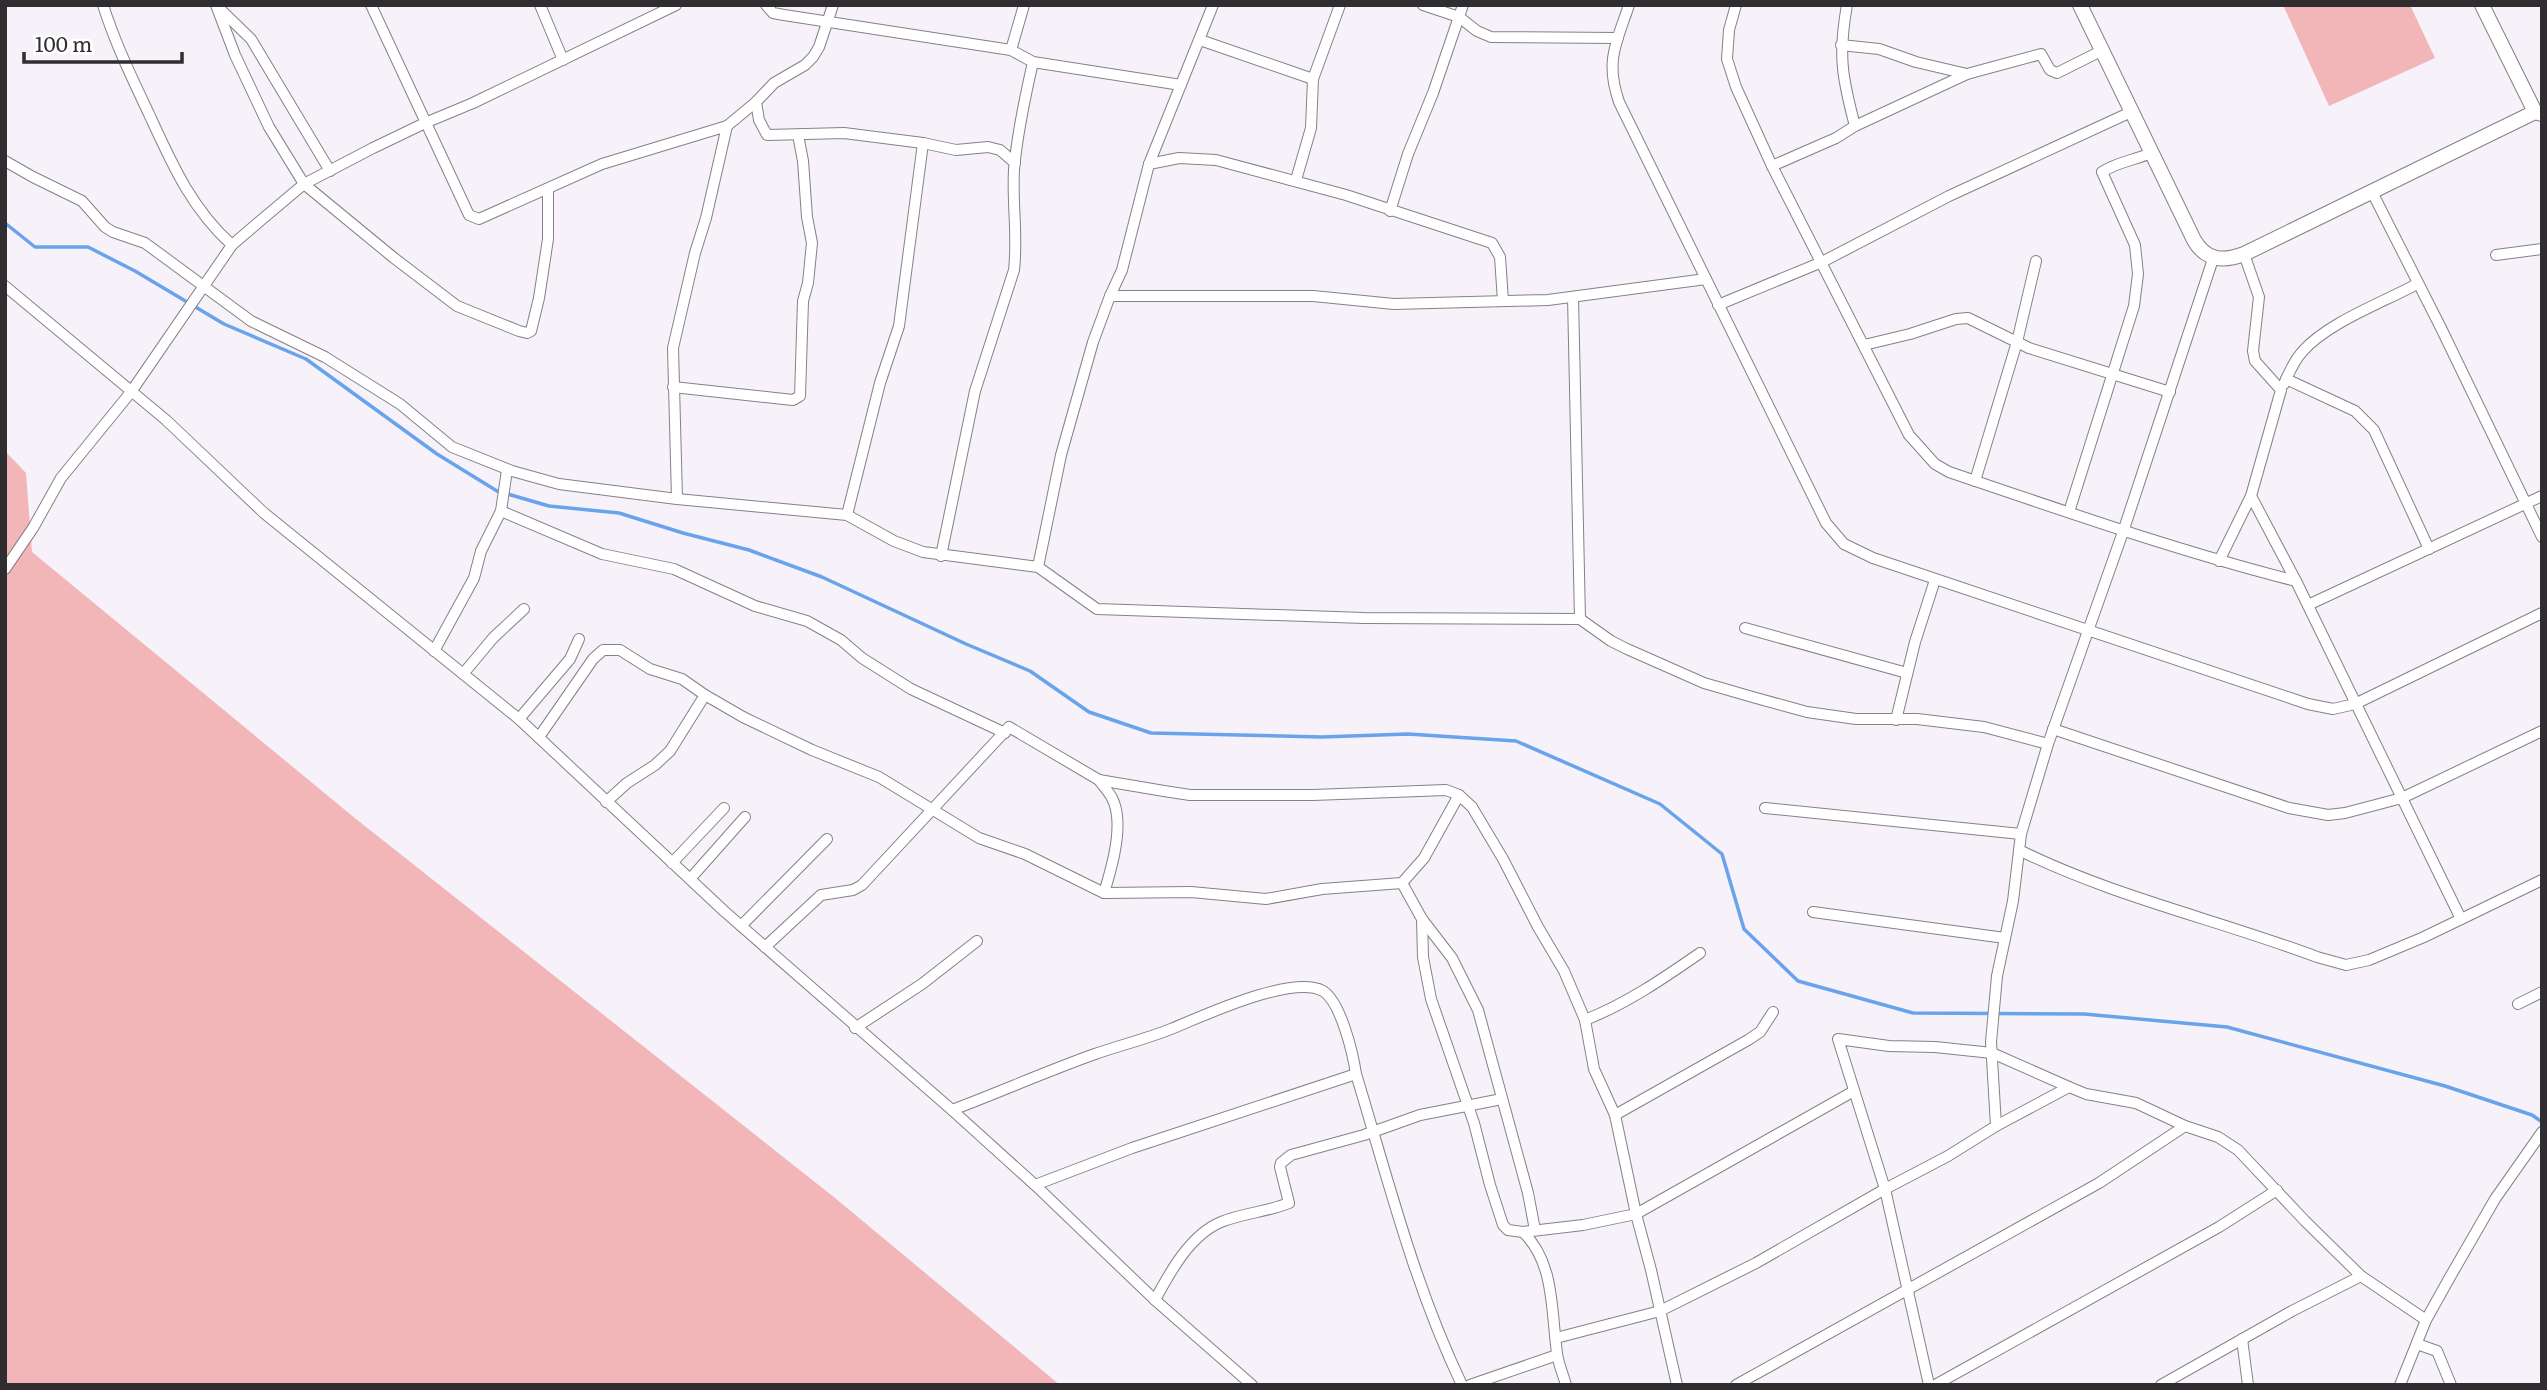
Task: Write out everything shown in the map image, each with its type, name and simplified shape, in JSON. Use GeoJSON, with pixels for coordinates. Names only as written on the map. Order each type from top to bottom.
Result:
{"type":"FeatureCollection","features":[{"type":"Feature","properties":{"kind":"main road"},"geometry":{"type":"LineString","coordinates":[[2080,5],[2198,248],[2213,259],[2223,260],[2244,254],[2538,113],[2482,5]]}},
{"type":"Feature","properties":{"kind":"street"},"geometry":{"type":"LineString","coordinates":[[103,5],[114,41],[174,166],[195,204],[232,245]]}},
{"type":"Feature","properties":{"kind":"street"},"geometry":{"type":"LineString","coordinates":[[371,5],[469,215],[478,219],[603,164],[727,126],[756,103],[774,83],[805,65],[813,57],[833,5]]}},
{"type":"Feature","properties":{"kind":"street"},"geometry":{"type":"LineString","coordinates":[[540,5],[564,60]]}},
{"type":"Feature","properties":{"kind":"street"},"geometry":{"type":"LineString","coordinates":[[5,569],[33,528],[61,478],[131,392],[232,245],[304,184],[425,123],[473,103],[676,5]]}},
{"type":"Feature","properties":{"kind":"street"},"geometry":{"type":"LineString","coordinates":[[766,5],[773,13],[784,16],[1011,50],[1033,62],[1181,85]]}},
{"type":"Feature","properties":{"kind":"street"},"geometry":{"type":"LineString","coordinates":[[1011,50],[1024,5]]}},
{"type":"Feature","properties":{"kind":"street"},"geometry":{"type":"LineString","coordinates":[[1038,567],[1061,455],[1093,342],[1122,270],[1149,164],[1213,5]]}},
{"type":"Feature","properties":{"kind":"street"},"geometry":{"type":"LineString","coordinates":[[1296,180],[1311,128],[1313,79],[1340,5]]}},
{"type":"Feature","properties":{"kind":"street"},"geometry":{"type":"LineString","coordinates":[[1423,5],[1461,11],[1491,37],[1618,38]]}},
{"type":"Feature","properties":{"kind":"street"},"geometry":{"type":"LineString","coordinates":[[1629,5],[1611,66],[1611,79],[1619,102],[1826,523],[1844,544],[1873,558],[1935,580],[2308,704],[2333,709],[2355,704],[2542,613]]}},
{"type":"Feature","properties":{"kind":"street"},"geometry":{"type":"LineString","coordinates":[[1736,5],[1729,30],[1727,59],[1736,87],[1772,166],[1917,447],[1935,464],[1949,472],[2123,532],[2296,581]]}},
{"type":"Feature","properties":{"kind":"street"},"geometry":{"type":"LineString","coordinates":[[1847,5],[1841,45],[1842,73],[1855,126]]}},
{"type":"Feature","properties":{"kind":"street"},"geometry":{"type":"LineString","coordinates":[[216,6],[251,39],[330,171]]}},
{"type":"Feature","properties":{"kind":"street"},"geometry":{"type":"LineString","coordinates":[[216,6],[235,55],[269,127],[304,184],[457,306],[527,333],[533,327],[547,251],[548,189]]}},
{"type":"Feature","properties":{"kind":"street"},"geometry":{"type":"LineString","coordinates":[[1390,211],[1408,153],[1433,93],[1461,11]]}},
{"type":"Feature","properties":{"kind":"street"},"geometry":{"type":"LineString","coordinates":[[1200,40],[1313,79]]}},
{"type":"Feature","properties":{"kind":"street"},"geometry":{"type":"LineString","coordinates":[[1841,45],[1879,49],[1916,62],[1968,74]]}},
{"type":"Feature","properties":{"kind":"street"},"geometry":{"type":"LineString","coordinates":[[1772,166],[1968,74],[2041,54],[2050,70],[2057,73],[2101,51]]}},
{"type":"Feature","properties":{"kind":"street"},"geometry":{"type":"LineString","coordinates":[[941,556],[975,391],[1014,270],[1015,163],[1023,106],[1033,62]]}},
{"type":"Feature","properties":{"kind":"street"},"geometry":{"type":"LineString","coordinates":[[756,103],[759,120],[767,135],[844,133],[956,150],[988,147],[1000,150],[1015,163]]}},
{"type":"Feature","properties":{"kind":"street"},"geometry":{"type":"LineString","coordinates":[[1717,305],[1822,262],[1949,196],[2131,112]]}},
{"type":"Feature","properties":{"kind":"street"},"geometry":{"type":"LineString","coordinates":[[677,499],[673,348],[695,253],[710,205],[727,126]]}},
{"type":"Feature","properties":{"kind":"street"},"geometry":{"type":"LineString","coordinates":[[673,387],[793,400],[800,396],[803,301],[808,283],[812,243],[798,135]]}},
{"type":"Feature","properties":{"kind":"street"},"geometry":{"type":"LineString","coordinates":[[847,515],[880,383],[899,326],[923,144]]}},
{"type":"Feature","properties":{"kind":"street"},"geometry":{"type":"LineString","coordinates":[[2069,512],[2134,306],[2138,274],[2135,245],[2102,172],[2151,153]]}},
{"type":"Feature","properties":{"kind":"street"},"geometry":{"type":"LineString","coordinates":[[1149,164],[1194,157],[1216,160],[1296,180],[1492,243],[1500,257],[1503,302]]}},
{"type":"Feature","properties":{"kind":"street"},"geometry":{"type":"LineString","coordinates":[[5,160],[82,201],[105,227],[145,243],[251,321],[360,377],[425,422],[441,440],[452,447],[507,470],[559,484],[677,499],[847,515],[894,541],[923,552],[1038,567],[1097,609],[1364,618],[1580,618],[1611,641],[1704,683],[1807,712],[1856,719],[1940,721],[1984,727],[2048,744]]}},
{"type":"Feature","properties":{"kind":"street"},"geometry":{"type":"LineString","coordinates":[[2372,192],[2542,537]]}},
{"type":"Feature","properties":{"kind":"street"},"geometry":{"type":"LineString","coordinates":[[2496,255],[2542,249]]}},
{"type":"Feature","properties":{"kind":"street"},"geometry":{"type":"LineString","coordinates":[[2244,254],[2259,297],[2253,351],[2255,361],[2281,390]]}},
{"type":"Feature","properties":{"kind":"street"},"geometry":{"type":"LineString","coordinates":[[1996,1126],[1992,1053],[1997,976],[2013,901],[2021,834],[2053,729],[2123,532],[2213,259]]}},
{"type":"Feature","properties":{"kind":"street"},"geometry":{"type":"LineString","coordinates":[[1975,481],[2017,342],[2036,261]]}},
{"type":"Feature","properties":{"kind":"street"},"geometry":{"type":"LineString","coordinates":[[1110,296],[1313,296],[1394,304],[1503,302],[1548,300],[1706,279]]}},
{"type":"Feature","properties":{"kind":"street"},"geometry":{"type":"LineString","coordinates":[[2219,561],[2251,496],[2281,390],[2301,352],[2312,341],[2332,329],[2417,284]]}},
{"type":"Feature","properties":{"kind":"street"},"geometry":{"type":"LineString","coordinates":[[5,286],[166,420],[264,513],[519,719],[741,926],[952,1110],[1155,1300],[1252,1385]]}},
{"type":"Feature","properties":{"kind":"street"},"geometry":{"type":"LineString","coordinates":[[1573,297],[1580,618]]}},
{"type":"Feature","properties":{"kind":"street"},"geometry":{"type":"LineString","coordinates":[[1864,345],[1962,318],[1981,323],[2029,348],[2170,392]]}},
{"type":"Feature","properties":{"kind":"street"},"geometry":{"type":"LineString","coordinates":[[2286,379],[2356,411],[2374,430],[2429,549]]}},
{"type":"Feature","properties":{"kind":"street"},"geometry":{"type":"LineString","coordinates":[[434,651],[474,578],[481,551],[501,511],[507,470]]}},
{"type":"Feature","properties":{"kind":"street"},"geometry":{"type":"LineString","coordinates":[[2251,496],[2308,605],[2461,919]]}},
{"type":"Feature","properties":{"kind":"street"},"geometry":{"type":"LineString","coordinates":[[2308,605],[2542,496]]}},
{"type":"Feature","properties":{"kind":"street"},"geometry":{"type":"LineString","coordinates":[[501,511],[602,554],[674,569],[754,606],[807,621],[841,640],[862,658],[911,689],[1005,733]]}},
{"type":"Feature","properties":{"kind":"street"},"geometry":{"type":"LineString","coordinates":[[1896,720],[1935,580]]}},
{"type":"Feature","properties":{"kind":"street"},"geometry":{"type":"LineString","coordinates":[[463,674],[524,609]]}},
{"type":"Feature","properties":{"kind":"street"},"geometry":{"type":"LineString","coordinates":[[1745,628],[1907,673]]}},
{"type":"Feature","properties":{"kind":"street"},"geometry":{"type":"LineString","coordinates":[[519,719],[570,659],[579,639]]}},
{"type":"Feature","properties":{"kind":"street"},"geometry":{"type":"LineString","coordinates":[[539,737],[593,659],[603,650],[620,650],[650,668],[682,679],[743,718],[879,777],[979,838],[1025,854],[1104,892],[1191,892],[1266,899],[1322,888],[1402,883],[1424,858],[1459,795]]}},
{"type":"Feature","properties":{"kind":"street"},"geometry":{"type":"LineString","coordinates":[[606,802],[670,751],[705,695]]}},
{"type":"Feature","properties":{"kind":"street"},"geometry":{"type":"LineString","coordinates":[[765,947],[821,895],[853,890],[862,885],[1009,727],[1099,780],[1190,795],[1361,795],[1435,790],[1446,790],[1459,795],[1472,807],[1503,859],[1564,971],[1585,1020],[1594,1069],[1615,1115],[1677,1385]]}},
{"type":"Feature","properties":{"kind":"street"},"geometry":{"type":"LineString","coordinates":[[2053,729],[2312,814],[2345,813],[2402,798],[2542,731]]}},
{"type":"Feature","properties":{"kind":"street"},"geometry":{"type":"LineString","coordinates":[[1099,780],[1114,801],[1116,825],[1112,868],[1104,892]]}},
{"type":"Feature","properties":{"kind":"street"},"geometry":{"type":"LineString","coordinates":[[672,863],[723,808]]}},
{"type":"Feature","properties":{"kind":"street"},"geometry":{"type":"LineString","coordinates":[[1765,808],[2021,834]]}},
{"type":"Feature","properties":{"kind":"street"},"geometry":{"type":"LineString","coordinates":[[690,879],[746,817]]}},
{"type":"Feature","properties":{"kind":"street"},"geometry":{"type":"LineString","coordinates":[[741,926],[827,839]]}},
{"type":"Feature","properties":{"kind":"street"},"geometry":{"type":"LineString","coordinates":[[2019,850],[2118,890],[2346,965],[2395,950],[2542,880]]}},
{"type":"Feature","properties":{"kind":"street"},"geometry":{"type":"LineString","coordinates":[[1402,883],[1422,919],[1452,958],[1478,1010],[1528,1193],[1535,1230]]}},
{"type":"Feature","properties":{"kind":"street"},"geometry":{"type":"LineString","coordinates":[[1813,912],[2005,938]]}},
{"type":"Feature","properties":{"kind":"street"},"geometry":{"type":"LineString","coordinates":[[1422,919],[1423,957],[1432,999],[1468,1104],[1503,1225],[1513,1232],[1583,1225],[1636,1214],[1854,1091]]}},
{"type":"Feature","properties":{"kind":"street"},"geometry":{"type":"LineString","coordinates":[[855,1028],[922,984],[977,941]]}},
{"type":"Feature","properties":{"kind":"street"},"geometry":{"type":"LineString","coordinates":[[1585,1020],[1604,1013],[1635,995],[1700,953]]}},
{"type":"Feature","properties":{"kind":"street"},"geometry":{"type":"LineString","coordinates":[[952,1110],[1094,1054],[1172,1028],[1243,1000],[1299,988],[1326,993],[1333,1003],[1352,1049],[1356,1074],[1404,1240],[1437,1329],[1462,1385]]}},
{"type":"Feature","properties":{"kind":"street"},"geometry":{"type":"LineString","coordinates":[[2518,1004],[2542,992]]}},
{"type":"Feature","properties":{"kind":"street"},"geometry":{"type":"LineString","coordinates":[[1615,1115],[1748,1040],[1760,1032],[1773,1012]]}},
{"type":"Feature","properties":{"kind":"street"},"geometry":{"type":"LineString","coordinates":[[1929,1385],[1885,1189],[1838,1039],[1889,1046],[1935,1046],[1992,1053],[2086,1094],[2136,1103],[2185,1126],[2218,1137],[2238,1150],[2361,1276],[2426,1320]]}},
{"type":"Feature","properties":{"kind":"street"},"geometry":{"type":"LineString","coordinates":[[1035,1185],[1132,1148],[1356,1074]]}},
{"type":"Feature","properties":{"kind":"street"},"geometry":{"type":"LineString","coordinates":[[1556,1338],[1660,1311],[1756,1263],[2069,1087]]}},
{"type":"Feature","properties":{"kind":"street"},"geometry":{"type":"LineString","coordinates":[[1155,1300],[1167,1277],[1206,1229],[1223,1221],[1270,1211],[1289,1203],[1280,1167],[1291,1155],[1364,1135],[1420,1115],[1502,1099]]}},
{"type":"Feature","properties":{"kind":"street"},"geometry":{"type":"LineString","coordinates":[[1736,1385],[2099,1183],[2185,1126]]}},
{"type":"Feature","properties":{"kind":"street"},"geometry":{"type":"LineString","coordinates":[[2400,1385],[2426,1320],[2496,1199],[2542,1132]]}},
{"type":"Feature","properties":{"kind":"street"},"geometry":{"type":"LineString","coordinates":[[1935,1385],[2220,1227],[2277,1190]]}},
{"type":"Feature","properties":{"kind":"street"},"geometry":{"type":"LineString","coordinates":[[1523,1232],[1533,1242],[1545,1269],[1557,1354],[1566,1385]]}},
{"type":"Feature","properties":{"kind":"street"},"geometry":{"type":"LineString","coordinates":[[2161,1385],[2361,1276]]}},
{"type":"Feature","properties":{"kind":"street"},"geometry":{"type":"LineString","coordinates":[[2242,1339],[2248,1385]]}},
{"type":"Feature","properties":{"kind":"street"},"geometry":{"type":"LineString","coordinates":[[2417,1344],[2437,1351],[2451,1385]]}},
{"type":"Feature","properties":{"kind":"street"},"geometry":{"type":"LineString","coordinates":[[1470,1385],[1557,1354]]}},
{"type":"Feature","properties":{"kind":"shaded area"},"geometry":{"type":"Polygon","coordinates":[[[2283,5],[2410,5],[2435,58],[2329,106],[2283,5]]]}},
{"type":"Feature","properties":{"kind":"shaded area"},"geometry":{"type":"Polygon","coordinates":[[[5,451],[26,473],[32,552],[356,819],[835,1198],[1060,1385],[5,1385],[5,451]]]}},
{"type":"Feature","properties":{"kind":"waterway"},"geometry":{"type":"LineString","coordinates":[[5,223],[35,247],[88,247],[135,271],[224,324],[306,359],[437,454],[497,491],[549,506],[619,513],[749,550],[822,577],[1030,671],[1089,712],[1151,733],[1322,737],[1408,734],[1516,741],[1660,804],[1722,854],[1744,929],[1798,981],[1913,1013],[2084,1014],[2227,1027],[2445,1086],[2532,1115],[2542,1122]]}}]}
